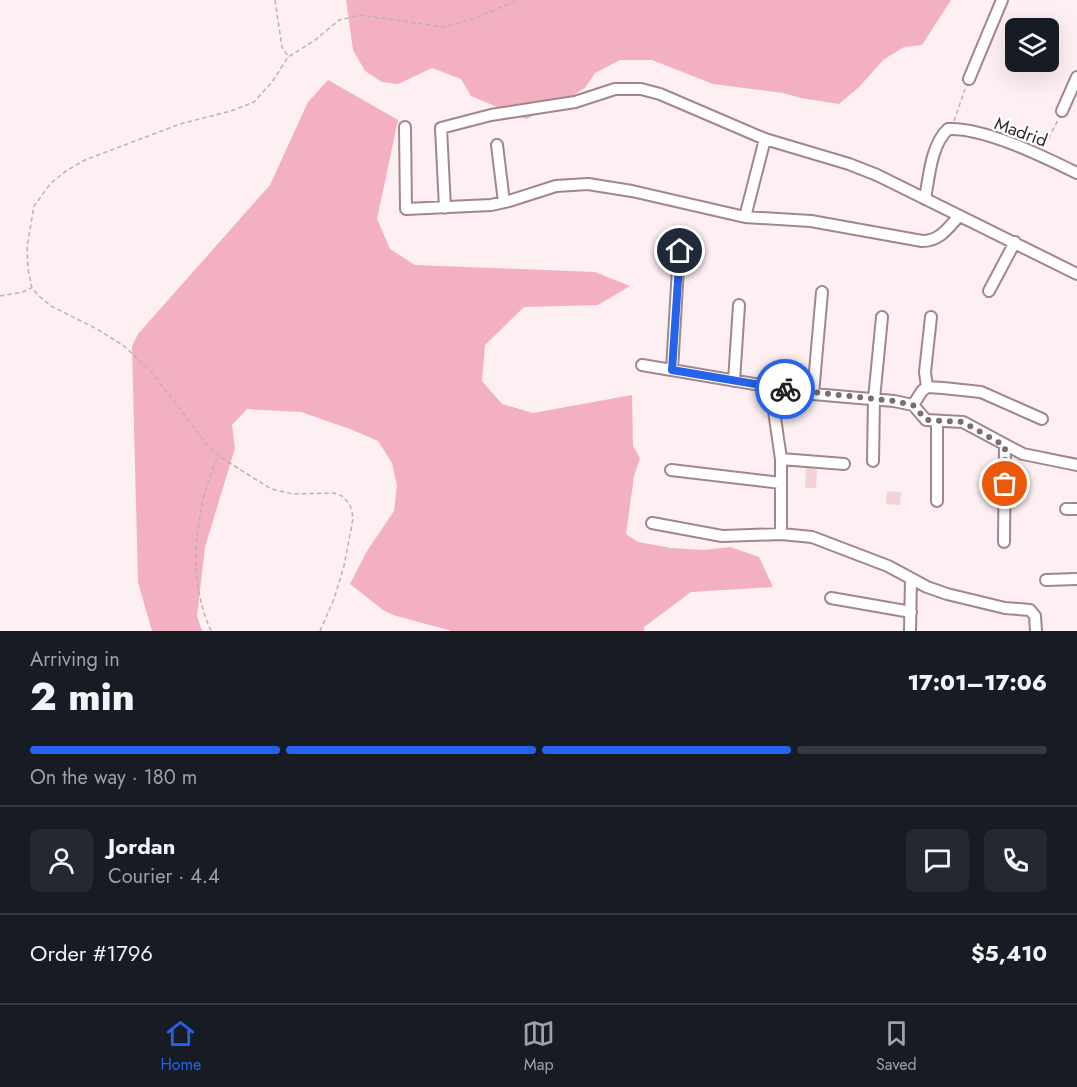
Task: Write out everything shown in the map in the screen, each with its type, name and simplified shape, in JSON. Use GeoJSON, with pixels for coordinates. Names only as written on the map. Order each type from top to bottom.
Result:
{"type":"FeatureCollection","features":[{"type":"Feature","properties":{"kind":"street"},"geometry":{"type":"LineString","coordinates":[[969,79],[1002,0]]}},
{"type":"Feature","properties":{"kind":"street"},"geometry":{"type":"LineString","coordinates":[[1062,111],[1077,77]]}},
{"type":"Feature","properties":{"kind":"street"},"geometry":{"type":"LineString","coordinates":[[445,208],[441,128],[491,115],[575,102],[615,89],[641,89],[660,94],[765,139],[849,164],[877,175],[1077,274]]}},
{"type":"Feature","properties":{"kind":"street"},"geometry":{"type":"LineString","coordinates":[[405,127],[406,209],[504,202],[556,186],[588,184],[632,191],[745,217],[811,221],[928,241],[941,236],[959,216]]}},
{"type":"Feature","properties":{"kind":"street"},"geometry":{"type":"LineString","coordinates":[[925,199],[938,146],[944,133],[951,129]]}},
{"type":"Feature","properties":{"kind":"street","name":"Madrid"},"geometry":{"type":"LineString","coordinates":[[951,129],[1003,141],[1040,155],[1077,173]]}},
{"type":"Feature","properties":{"kind":"street"},"geometry":{"type":"LineString","coordinates":[[745,217],[765,139]]}},
{"type":"Feature","properties":{"kind":"street"},"geometry":{"type":"LineString","coordinates":[[497,145],[504,202]]}},
{"type":"Feature","properties":{"kind":"street"},"geometry":{"type":"LineString","coordinates":[[989,291],[1015,242]]}},
{"type":"Feature","properties":{"kind":"street"},"geometry":{"type":"LineString","coordinates":[[672,370],[680,251]]}},
{"type":"Feature","properties":{"kind":"street"},"geometry":{"type":"LineString","coordinates":[[813,394],[822,292]]}},
{"type":"Feature","properties":{"kind":"street"},"geometry":{"type":"LineString","coordinates":[[734,381],[738,305]]}},
{"type":"Feature","properties":{"kind":"street"},"geometry":{"type":"LineString","coordinates":[[873,461],[874,399],[882,317]]}},
{"type":"Feature","properties":{"kind":"street"},"geometry":{"type":"LineString","coordinates":[[927,387],[925,372],[931,317]]}},
{"type":"Feature","properties":{"kind":"street"},"geometry":{"type":"LineString","coordinates":[[642,365],[813,394],[913,405],[926,420],[963,422],[1005,446],[1038,458],[1077,465]]}},
{"type":"Feature","properties":{"kind":"street"},"geometry":{"type":"LineString","coordinates":[[913,405],[927,387],[981,392],[1042,419]]}},
{"type":"Feature","properties":{"kind":"street"},"geometry":{"type":"LineString","coordinates":[[775,388],[773,404],[781,459],[781,534]]}},
{"type":"Feature","properties":{"kind":"street"},"geometry":{"type":"LineString","coordinates":[[937,421],[937,501]]}},
{"type":"Feature","properties":{"kind":"street"},"geometry":{"type":"LineString","coordinates":[[1004,542],[1005,446]]}},
{"type":"Feature","properties":{"kind":"street"},"geometry":{"type":"LineString","coordinates":[[781,459],[844,464]]}},
{"type":"Feature","properties":{"kind":"street"},"geometry":{"type":"LineString","coordinates":[[671,470],[781,483]]}},
{"type":"Feature","properties":{"kind":"street"},"geometry":{"type":"LineString","coordinates":[[652,523],[722,536],[781,534],[812,537],[888,566],[911,579],[947,594],[1005,608],[1030,610],[1035,616],[1036,631]]}},
{"type":"Feature","properties":{"kind":"street"},"geometry":{"type":"LineString","coordinates":[[910,631],[911,579]]}},
{"type":"Feature","properties":{"kind":"street"},"geometry":{"type":"LineString","coordinates":[[1046,580],[1077,579]]}},
{"type":"Feature","properties":{"kind":"street"},"geometry":{"type":"LineString","coordinates":[[831,598],[911,612]]}},
{"type":"Feature","properties":{"kind":"path"},"geometry":{"type":"LineString","coordinates":[[275,0],[282,47],[288,57]]}},
{"type":"Feature","properties":{"kind":"path"},"geometry":{"type":"LineString","coordinates":[[320,631],[334,599],[346,558],[353,519],[349,503],[342,496],[334,493],[293,494],[271,489],[218,455],[208,446],[150,370],[124,346],[97,329],[51,306],[32,288],[29,281],[27,247],[34,206],[51,183],[85,160],[180,124],[231,111],[254,102],[272,82],[288,57],[314,41],[339,20],[360,15],[444,27],[473,19],[518,0]]}},
{"type":"Feature","properties":{"kind":"path"},"geometry":{"type":"LineString","coordinates":[[951,129],[969,79]]}},
{"type":"Feature","properties":{"kind":"path"},"geometry":{"type":"LineString","coordinates":[[1040,155],[1062,111]]}},
{"type":"Feature","properties":{"kind":"path"},"geometry":{"type":"LineString","coordinates":[[0,296],[32,288]]}},
{"type":"Feature","properties":{"kind":"path"},"geometry":{"type":"LineString","coordinates":[[212,631],[198,586],[195,553],[205,495],[218,455]]}},
{"type":"Feature","properties":{"kind":"shaded area"},"geometry":{"type":"Polygon","coordinates":[[[346,0],[951,0],[922,45],[904,47],[883,60],[860,86],[839,104],[783,93],[713,84],[652,60],[620,60],[595,73],[585,88],[557,105],[526,119],[471,96],[461,79],[432,68],[398,84],[382,82],[365,71],[353,50],[346,0]]]}},
{"type":"Feature","properties":{"kind":"shaded area"},"geometry":{"type":"Polygon","coordinates":[[[328,80],[398,120],[377,219],[390,249],[415,265],[595,272],[630,286],[598,305],[524,307],[485,345],[482,381],[502,404],[533,413],[632,395],[633,446],[640,458],[634,476],[626,534],[638,542],[671,548],[704,550],[730,547],[759,557],[773,587],[691,592],[644,627],[644,631],[452,631],[393,615],[350,584],[367,551],[394,511],[397,486],[392,463],[378,441],[301,412],[247,409],[232,425],[235,448],[205,547],[197,616],[202,631],[152,631],[138,582],[132,346],[138,334],[270,185],[308,102],[328,80]]]}},
{"type":"Feature","properties":{"kind":"building"},"geometry":{"type":"Polygon","coordinates":[[[806,468],[817,469],[816,488],[805,488],[806,468]]]}},
{"type":"Feature","properties":{"kind":"building"},"geometry":{"type":"Polygon","coordinates":[[[887,491],[901,492],[900,505],[886,504],[887,491]]]}},
{"type":"Feature","properties":{"kind":"way so far"},"geometry":{"type":"LineString","coordinates":[[785,389],[813,394],[894,401],[913,405],[920,415],[931,422],[963,422],[1005,446],[1005,484]]}},
{"type":"Feature","properties":{"kind":"route"},"geometry":{"type":"LineString","coordinates":[[680,251],[672,370],[785,389]]}}]}
